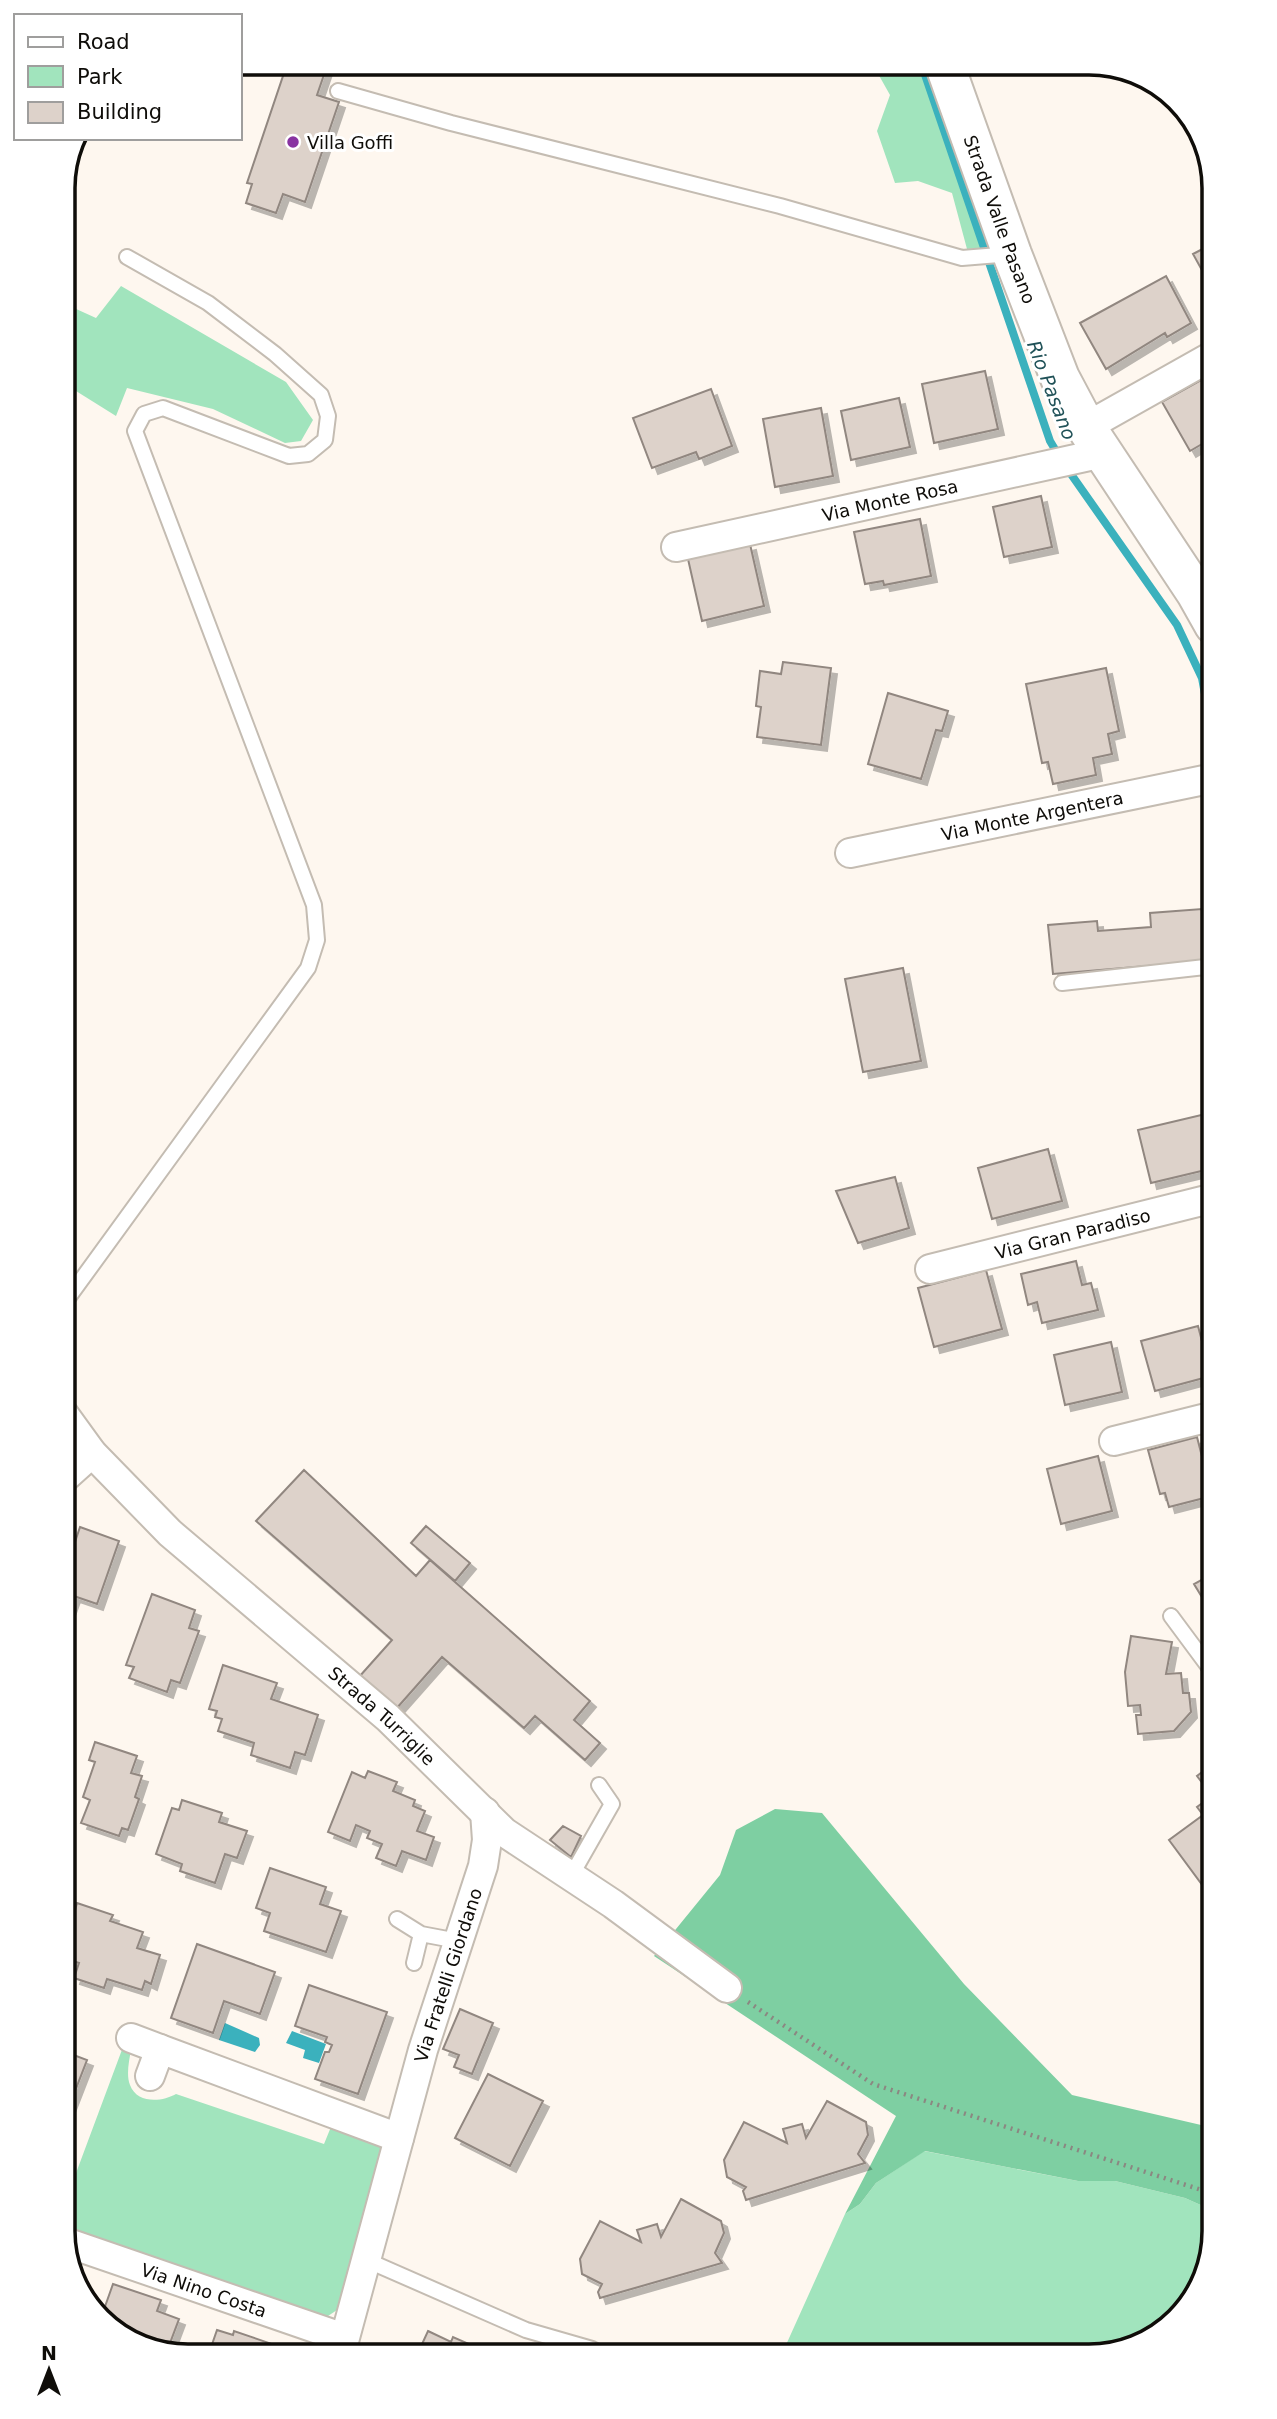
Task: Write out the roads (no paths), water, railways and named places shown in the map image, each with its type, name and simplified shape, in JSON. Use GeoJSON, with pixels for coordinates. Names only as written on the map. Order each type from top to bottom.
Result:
{"type":"FeatureCollection","features":[{"type":"Feature","properties":{"kind":"street","name":"Strada Valle Pasano"},"geometry":{"type":"LineString","coordinates":[[947,75],[996,256],[1060,378],[1088,446],[1202,592]]}},
{"type":"Feature","properties":{"kind":"street","name":"Via Monte Rosa"},"geometry":{"type":"LineString","coordinates":[[676,547],[1035,469],[1088,446],[1202,364]]}},
{"type":"Feature","properties":{"kind":"street","name":"Via Monte Argentera"},"geometry":{"type":"LineString","coordinates":[[850,853],[1202,780]]}},
{"type":"Feature","properties":{"kind":"street","name":"Via Gran Paradiso"},"geometry":{"type":"LineString","coordinates":[[930,1269],[1202,1201]]}},
{"type":"Feature","properties":{"kind":"street"},"geometry":{"type":"LineString","coordinates":[[1114,1441],[1202,1419]]}},
{"type":"Feature","properties":{"kind":"street","name":"Strada Turriglie"},"geometry":{"type":"LineString","coordinates":[[75,1430],[92,1453],[170,1533],[388,1718],[504,1832],[571,1876],[727,1988]]}},
{"type":"Feature","properties":{"kind":"street"},"geometry":{"type":"LineString","coordinates":[[75,1468],[92,1453]]}},
{"type":"Feature","properties":{"kind":"street","name":"Via Fratelli Giordano"},"geometry":{"type":"LineString","coordinates":[[343,2344],[423,2050],[483,1866],[487,1840],[485,1812]]}},
{"type":"Feature","properties":{"kind":"street"},"geometry":{"type":"LineString","coordinates":[[131,2038],[399,2138]]}},
{"type":"Feature","properties":{"kind":"street"},"geometry":{"type":"LineString","coordinates":[[150,2076],[160,2049]]}},
{"type":"Feature","properties":{"kind":"street","name":"Via Nino Costa"},"geometry":{"type":"LineString","coordinates":[[76,2246],[334,2344]]}},
{"type":"Feature","properties":{"kind":"lane"},"geometry":{"type":"LineString","coordinates":[[338,91],[451,123],[780,206],[962,258],[996,256]]}},
{"type":"Feature","properties":{"kind":"lane"},"geometry":{"type":"LineString","coordinates":[[75,1288],[308,968],[317,940],[314,905],[135,431],[144,414],[163,408],[289,456],[308,454],[325,440],[328,416],[321,395],[275,354],[208,303],[127,257]]}},
{"type":"Feature","properties":{"kind":"lane"},"geometry":{"type":"LineString","coordinates":[[1062,983],[1202,967]]}},
{"type":"Feature","properties":{"kind":"lane"},"geometry":{"type":"LineString","coordinates":[[1171,1616],[1202,1658]]}},
{"type":"Feature","properties":{"kind":"lane"},"geometry":{"type":"LineString","coordinates":[[571,1876],[612,1804],[599,1785]]}},
{"type":"Feature","properties":{"kind":"lane"},"geometry":{"type":"LineString","coordinates":[[397,1919],[421,1934],[458,1941]]}},
{"type":"Feature","properties":{"kind":"lane"},"geometry":{"type":"LineString","coordinates":[[414,1963],[421,1934]]}},
{"type":"Feature","properties":{"kind":"lane"},"geometry":{"type":"LineString","coordinates":[[364,2259],[526,2330],[577,2344]]}},
{"type":"Feature","properties":{"kind":"water"},"geometry":{"type":"Polygon","coordinates":[[[225,2023],[259,2038],[260,2045],[255,2052],[219,2040],[225,2023]]]}},
{"type":"Feature","properties":{"kind":"water"},"geometry":{"type":"Polygon","coordinates":[[[292,2031],[326,2044],[319,2063],[303,2058],[305,2050],[286,2043],[292,2031]]]}},
{"type":"Feature","properties":{"kind":"waterway","name":"Rio Pasano"},"geometry":{"type":"LineString","coordinates":[[925,75],[1050,441],[1059,456]]}},
{"type":"Feature","properties":{"kind":"waterway","name":"Rio Pasano"},"geometry":{"type":"LineString","coordinates":[[1066,467],[1177,625],[1202,678]]}},
{"type":"Feature","properties":{"kind":"place","name":"Villa Goffi"},"geometry":{"type":"Point","coordinates":[293,142]}}]}
